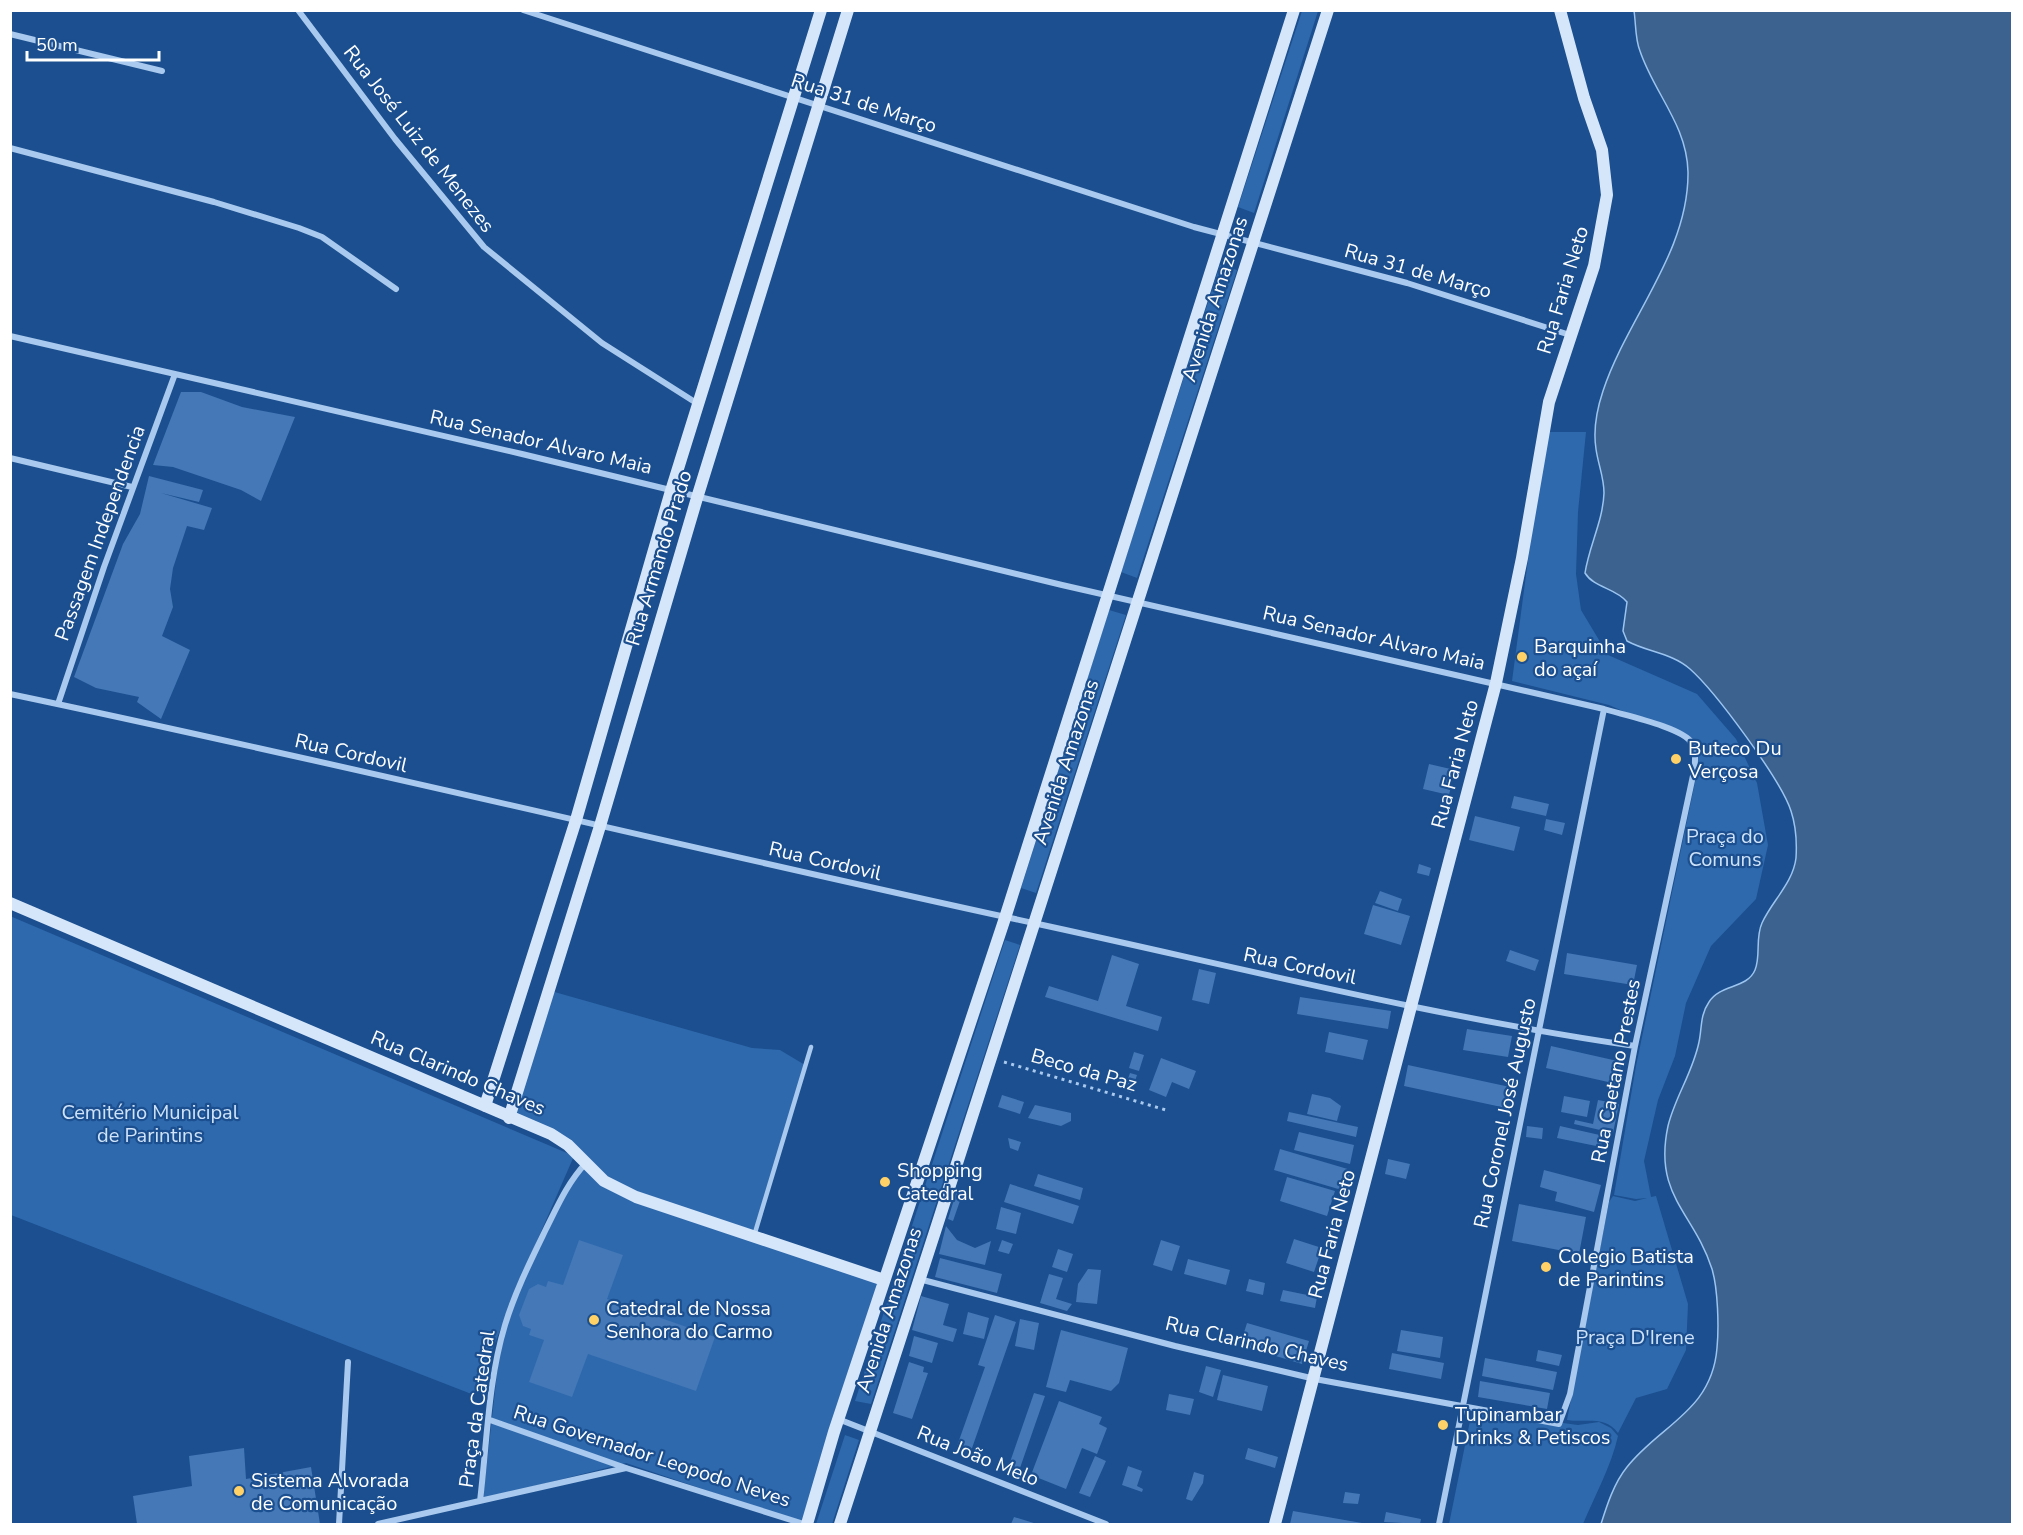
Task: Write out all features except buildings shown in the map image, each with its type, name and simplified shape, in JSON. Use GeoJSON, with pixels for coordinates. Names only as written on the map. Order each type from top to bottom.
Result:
{"type":"FeatureCollection","features":[{"type":"Feature","properties":{"kind":"street","name":"Rua José Luiz de Menezes"},"geometry":{"type":"LineString","coordinates":[[298,10],[395,139],[484,247],[602,343],[699,404]]}},
{"type":"Feature","properties":{"kind":"street","name":"Rua 31 de Março"},"geometry":{"type":"LineString","coordinates":[[523,10],[1194,227],[1407,283],[1570,335]]}},
{"type":"Feature","properties":{"kind":"street"},"geometry":{"type":"LineString","coordinates":[[550,19],[553,10]]}},
{"type":"Feature","properties":{"kind":"street","name":"Rua Armando Prado"},"geometry":{"type":"LineString","coordinates":[[484,1106],[576,820],[671,491],[821,10]]}},
{"type":"Feature","properties":{"kind":"street","name":"Rua Armando Prado"},"geometry":{"type":"LineString","coordinates":[[509,1118],[848,10]]}},
{"type":"Feature","properties":{"kind":"street","name":"Avenida Amazonas"},"geometry":{"type":"LineString","coordinates":[[806,1524],[838,1419],[1005,918],[1294,10]]}},
{"type":"Feature","properties":{"kind":"street","name":"Avenida Amazonas"},"geometry":{"type":"LineString","coordinates":[[840,1524],[918,1279],[993,1059],[1033,923],[1255,244],[1328,10]]}},
{"type":"Feature","properties":{"kind":"street","name":"Rua Faria Neto"},"geometry":{"type":"LineString","coordinates":[[1275,1524],[1315,1379],[1496,683],[1522,558],[1549,402],[1594,266],[1607,195],[1602,150],[1584,99],[1560,10]]}},
{"type":"Feature","properties":{"kind":"street"},"geometry":{"type":"LineString","coordinates":[[10,34],[162,71]]}},
{"type":"Feature","properties":{"kind":"street"},"geometry":{"type":"LineString","coordinates":[[10,148],[214,202],[298,228],[322,237],[396,289]]}},
{"type":"Feature","properties":{"kind":"street","name":"Rua Senador Alvaro Maia"},"geometry":{"type":"LineString","coordinates":[[10,336],[1062,585],[1604,709],[1680,733],[1692,743],[1694,754]]}},
{"type":"Feature","properties":{"kind":"street","name":"Passagem Independencia"},"geometry":{"type":"LineString","coordinates":[[58,704],[132,487],[175,374]]}},
{"type":"Feature","properties":{"kind":"street"},"geometry":{"type":"LineString","coordinates":[[10,458],[132,487]]}},
{"type":"Feature","properties":{"kind":"street","name":"Rua Cordovil"},"geometry":{"type":"LineString","coordinates":[[10,694],[1005,918],[1412,1007],[1539,1032],[1635,1046]]}},
{"type":"Feature","properties":{"kind":"street","name":"Rua Coronel José Augusto"},"geometry":{"type":"LineString","coordinates":[[1439,1524],[1604,709]]}},
{"type":"Feature","properties":{"kind":"street","name":"Rua Caetano Prestes"},"geometry":{"type":"LineString","coordinates":[[1570,1394],[1635,1046],[1694,771],[1694,754]]}},
{"type":"Feature","properties":{"kind":"street","name":"Rua Clarindo Chaves"},"geometry":{"type":"LineString","coordinates":[[10,903],[560,1138],[604,1180],[636,1197],[884,1280]]}},
{"type":"Feature","properties":{"kind":"street","name":"Praça da Catedral"},"geometry":{"type":"LineString","coordinates":[[480,1501],[499,1353],[513,1304],[557,1207],[576,1174],[587,1162]]}},
{"type":"Feature","properties":{"kind":"street","name":"Rua Clarindo Chaves"},"geometry":{"type":"LineString","coordinates":[[918,1279],[1175,1346],[1315,1379],[1554,1425],[1562,1420],[1570,1394]]}},
{"type":"Feature","properties":{"kind":"street"},"geometry":{"type":"LineString","coordinates":[[339,1524],[348,1362]]}},
{"type":"Feature","properties":{"kind":"street","name":"Rua Governador Leopodo Neves"},"geometry":{"type":"LineString","coordinates":[[490,1419],[626,1468],[806,1524]]}},
{"type":"Feature","properties":{"kind":"street","name":"Rua João Melo"},"geometry":{"type":"LineString","coordinates":[[838,1419],[1106,1524]]}},
{"type":"Feature","properties":{"kind":"street"},"geometry":{"type":"LineString","coordinates":[[378,1524],[626,1468]]}},
{"type":"Feature","properties":{"kind":"lane"},"geometry":{"type":"LineString","coordinates":[[754,1236],[811,1047]]}},
{"type":"Feature","properties":{"kind":"path","name":"Beco da Paz"},"geometry":{"type":"LineString","coordinates":[[993,1059],[1166,1110]]}},
{"type":"Feature","properties":{"kind":"green space"},"geometry":{"type":"Polygon","coordinates":[[[1302,11],[1318,11],[1254,213],[1238,207],[1302,11]]]}},
{"type":"Feature","properties":{"kind":"green space"},"geometry":{"type":"Polygon","coordinates":[[[1220,265],[1237,270],[1137,578],[1121,572],[1220,265]]]}},
{"type":"Feature","properties":{"kind":"green space","name":"Praça do Comuns"},"geometry":{"type":"Polygon","coordinates":[[[1545,432],[1586,432],[1578,512],[1576,574],[1581,610],[1608,655],[1697,694],[1736,739],[1757,783],[1768,845],[1756,899],[1711,946],[1686,1003],[1675,1056],[1658,1100],[1644,1161],[1651,1197],[1656,1196],[1688,1304],[1686,1350],[1667,1389],[1636,1398],[1618,1433],[1613,1427],[1601,1422],[1567,1420],[1609,1202],[1613,1196],[1635,1201],[1647,1198],[1636,1199],[1614,1195],[1636,1066],[1699,763],[1684,738],[1609,705],[1512,681],[1545,432]]]}},
{"type":"Feature","properties":{"kind":"green space"},"geometry":{"type":"Polygon","coordinates":[[[1109,610],[1126,615],[1036,893],[1021,888],[1109,610]]]}},
{"type":"Feature","properties":{"kind":"green space","name":"Cemitério Municipal de Parintins"},"geometry":{"type":"Polygon","coordinates":[[[10,916],[574,1156],[526,1266],[474,1395],[11,1215],[10,916]]]}},
{"type":"Feature","properties":{"kind":"green space"},"geometry":{"type":"Polygon","coordinates":[[[1005,940],[1020,945],[871,1404],[855,1401],[1005,940]]]}},
{"type":"Feature","properties":{"kind":"green space"},"geometry":{"type":"Polygon","coordinates":[[[551,991],[752,1048],[780,1050],[805,1065],[754,1233],[886,1277],[806,1524],[626,1463],[483,1499],[499,1355],[513,1303],[575,1173],[587,1162],[513,1117],[551,991]]]}},
{"type":"Feature","properties":{"kind":"green space"},"geometry":{"type":"Polygon","coordinates":[[[1472,1411],[1578,1425],[1599,1422],[1611,1428],[1618,1436],[1615,1447],[1583,1524],[1449,1524],[1472,1411]]]}},
{"type":"Feature","properties":{"kind":"green space"},"geometry":{"type":"Polygon","coordinates":[[[845,1435],[859,1440],[832,1524],[816,1524],[845,1435]]]}},
{"type":"Feature","properties":{"kind":"shaded area"},"geometry":{"type":"Polygon","coordinates":[[[1634,11],[2012,11],[2012,1524],[1601,1524],[1611,1494],[1622,1473],[1640,1452],[1695,1402],[1713,1369],[1718,1330],[1714,1277],[1704,1249],[1671,1187],[1666,1170],[1665,1150],[1668,1126],[1696,1053],[1706,1007],[1714,996],[1740,984],[1755,970],[1762,923],[1787,884],[1796,858],[1794,822],[1785,797],[1730,715],[1690,669],[1675,659],[1627,641],[1623,631],[1627,602],[1594,582],[1585,573],[1601,514],[1604,493],[1595,442],[1596,420],[1601,398],[1614,364],[1668,257],[1679,230],[1686,201],[1688,172],[1682,139],[1638,46],[1634,11]]]}},
{"type":"Feature","properties":{"kind":"place","name":"Barquinha do açaí"},"geometry":{"type":"Point","coordinates":[1522,657]}},
{"type":"Feature","properties":{"kind":"place","name":"Buteco Du Verçosa"},"geometry":{"type":"Point","coordinates":[1676,759]}},
{"type":"Feature","properties":{"kind":"place","name":"Shopping Catedral"},"geometry":{"type":"Point","coordinates":[885,1182]}},
{"type":"Feature","properties":{"kind":"place","name":"Colegio Batista de Parintins"},"geometry":{"type":"Point","coordinates":[1546,1267]}},
{"type":"Feature","properties":{"kind":"place","name":"Catedral de Nossa Senhora do Carmo"},"geometry":{"type":"Point","coordinates":[594,1320]}},
{"type":"Feature","properties":{"kind":"place","name":"Tupinambar Drinks & Petiscos"},"geometry":{"type":"Point","coordinates":[1443,1425]}},
{"type":"Feature","properties":{"kind":"place","name":"Sistema Alvorada de Comunicação"},"geometry":{"type":"Point","coordinates":[239,1491]}},
{"type":"Feature","properties":{"kind":"park label","name":"Praça D'Irene"},"geometry":{"type":"Point","coordinates":[1635,1337]}}]}
